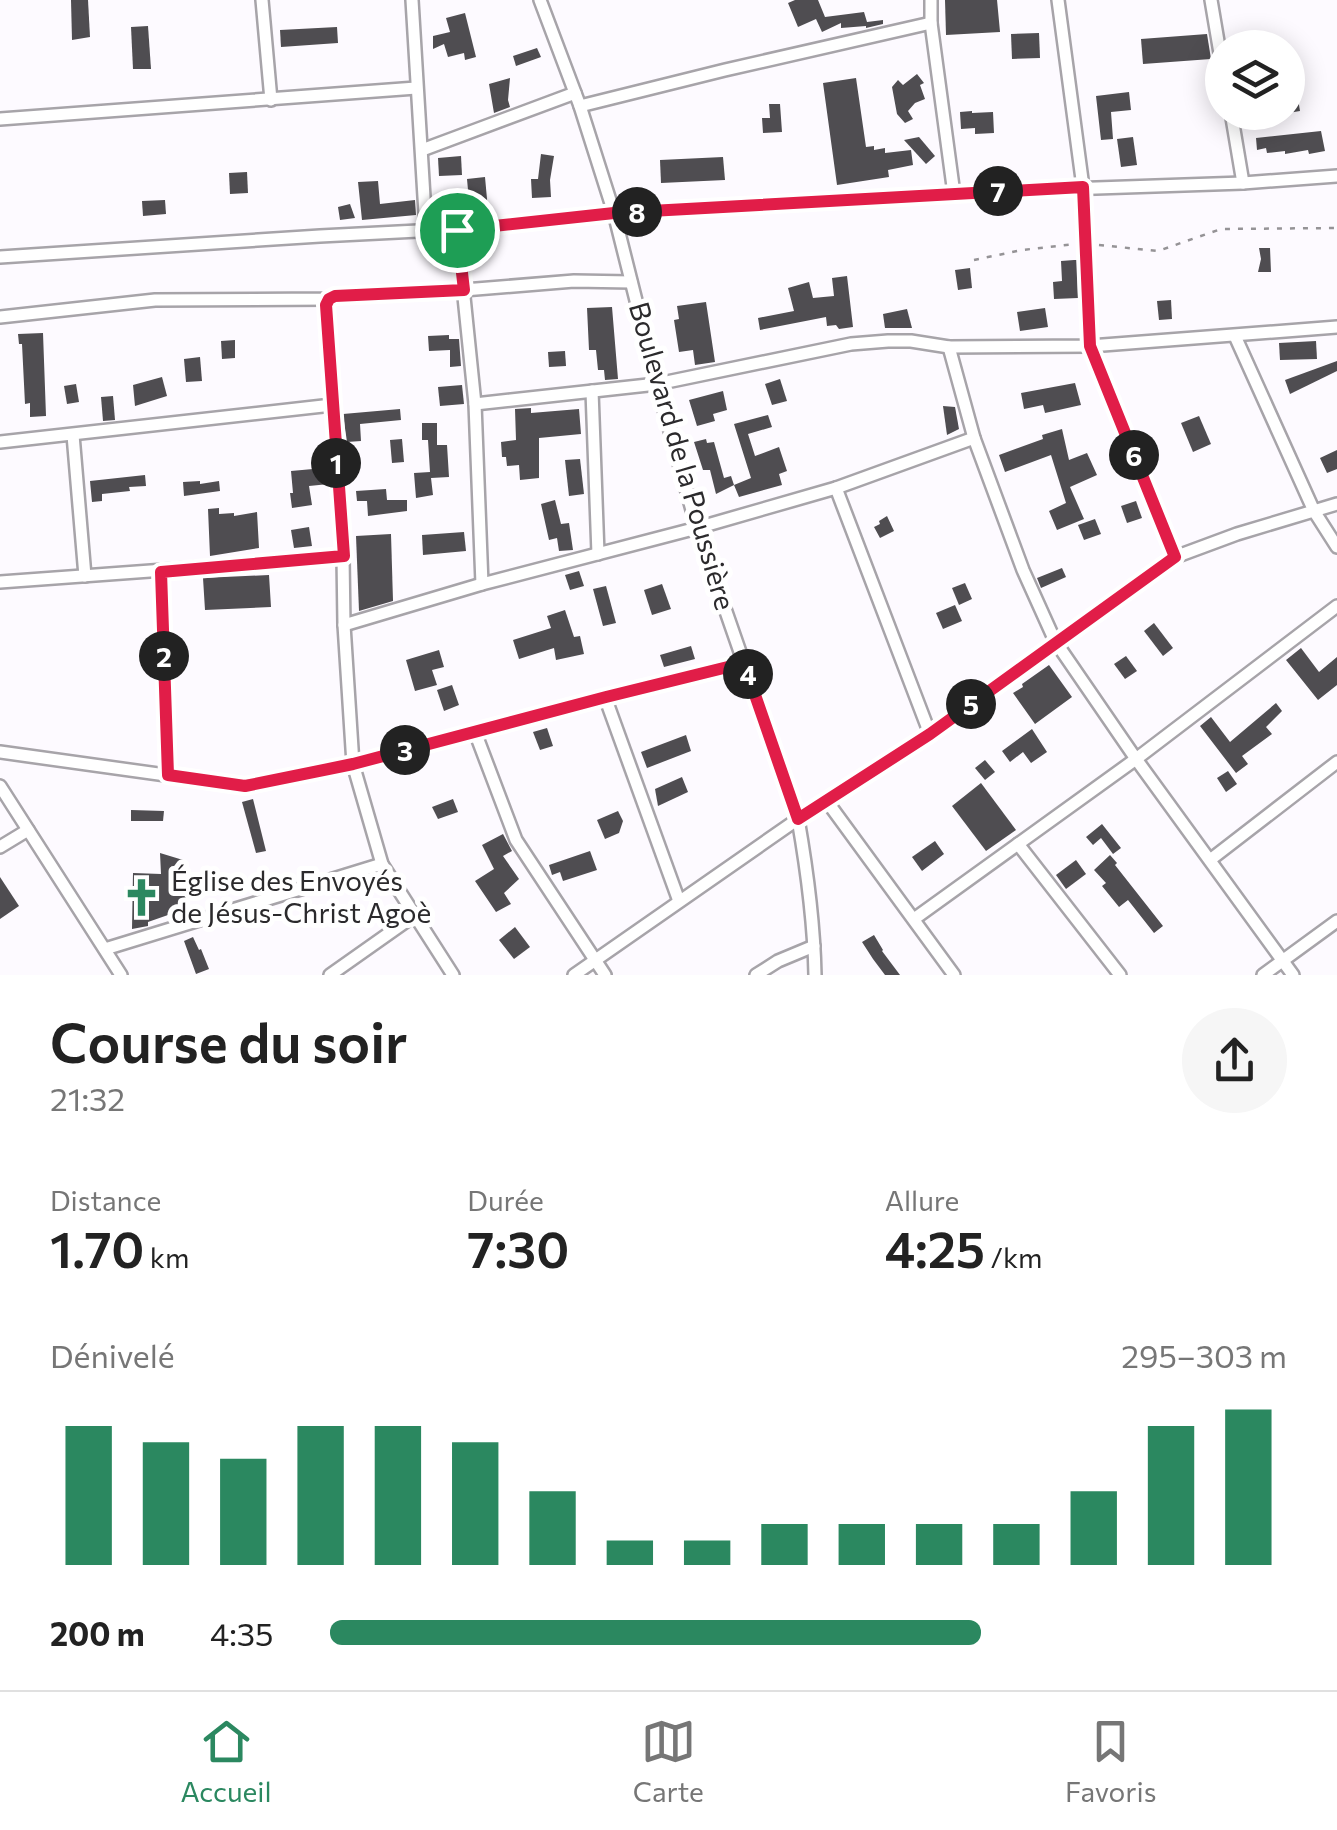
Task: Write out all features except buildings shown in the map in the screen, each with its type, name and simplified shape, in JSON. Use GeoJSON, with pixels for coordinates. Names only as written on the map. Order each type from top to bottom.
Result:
{"type":"FeatureCollection","features":[{"type":"Feature","properties":{"kind":"street"},"geometry":{"type":"LineString","coordinates":[[262,0],[271,100]]}},
{"type":"Feature","properties":{"kind":"street"},"geometry":{"type":"LineString","coordinates":[[412,0],[426,230]]}},
{"type":"Feature","properties":{"kind":"street","name":"Boulevard de la Poussière"},"geometry":{"type":"LineString","coordinates":[[540,0],[614,213],[697,528],[798,819],[815,975]]}},
{"type":"Feature","properties":{"kind":"street"},"geometry":{"type":"LineString","coordinates":[[931,0],[954,194]]}},
{"type":"Feature","properties":{"kind":"street"},"geometry":{"type":"LineString","coordinates":[[1058,0],[1083,187],[1090,346],[1175,557]]}},
{"type":"Feature","properties":{"kind":"street"},"geometry":{"type":"LineString","coordinates":[[1211,0],[1216,30]]}},
{"type":"Feature","properties":{"kind":"street"},"geometry":{"type":"LineString","coordinates":[[422,150],[577,100],[932,23]]}},
{"type":"Feature","properties":{"kind":"street"},"geometry":{"type":"LineString","coordinates":[[0,119],[416,88]]}},
{"type":"Feature","properties":{"kind":"street"},"geometry":{"type":"LineString","coordinates":[[1233,130],[1242,183]]}},
{"type":"Feature","properties":{"kind":"street"},"geometry":{"type":"LineString","coordinates":[[0,257],[457,230],[614,213],[1337,176]]}},
{"type":"Feature","properties":{"kind":"street"},"geometry":{"type":"LineString","coordinates":[[457,230],[474,404],[482,584]]}},
{"type":"Feature","properties":{"kind":"street"},"geometry":{"type":"LineString","coordinates":[[0,317],[155,300],[329,299],[574,281],[631,282]]}},
{"type":"Feature","properties":{"kind":"street"},"geometry":{"type":"LineString","coordinates":[[329,299],[326,305],[344,556],[353,764],[382,864],[453,975]]}},
{"type":"Feature","properties":{"kind":"street"},"geometry":{"type":"LineString","coordinates":[[474,404],[657,384],[851,344],[911,341],[950,347],[1090,346],[1337,327]]}},
{"type":"Feature","properties":{"kind":"street"},"geometry":{"type":"LineString","coordinates":[[1235,336],[1314,511],[1337,547]]}},
{"type":"Feature","properties":{"kind":"street"},"geometry":{"type":"LineString","coordinates":[[950,347],[974,438],[1055,642],[1294,975]]}},
{"type":"Feature","properties":{"kind":"street"},"geometry":{"type":"LineString","coordinates":[[592,391],[598,554]]}},
{"type":"Feature","properties":{"kind":"street"},"geometry":{"type":"LineString","coordinates":[[0,442],[332,404]]}},
{"type":"Feature","properties":{"kind":"street"},"geometry":{"type":"LineString","coordinates":[[73,435],[85,576]]}},
{"type":"Feature","properties":{"kind":"street"},"geometry":{"type":"LineString","coordinates":[[344,625],[836,488],[974,438]]}},
{"type":"Feature","properties":{"kind":"street"},"geometry":{"type":"LineString","coordinates":[[836,488],[930,734]]}},
{"type":"Feature","properties":{"kind":"street"},"geometry":{"type":"LineString","coordinates":[[574,975],[826,800],[930,734],[1175,557],[1337,504]]}},
{"type":"Feature","properties":{"kind":"street"},"geometry":{"type":"LineString","coordinates":[[0,582],[344,556]]}},
{"type":"Feature","properties":{"kind":"street"},"geometry":{"type":"LineString","coordinates":[[161,572],[168,775]]}},
{"type":"Feature","properties":{"kind":"street"},"geometry":{"type":"LineString","coordinates":[[914,919],[1136,759],[1337,606]]}},
{"type":"Feature","properties":{"kind":"street"},"geometry":{"type":"LineString","coordinates":[[0,752],[245,786],[353,764],[744,663]]}},
{"type":"Feature","properties":{"kind":"street"},"geometry":{"type":"LineString","coordinates":[[606,697],[679,901]]}},
{"type":"Feature","properties":{"kind":"street"},"geometry":{"type":"LineString","coordinates":[[475,732],[516,840],[606,975]]}},
{"type":"Feature","properties":{"kind":"street"},"geometry":{"type":"LineString","coordinates":[[1210,860],[1337,762]]}},
{"type":"Feature","properties":{"kind":"street"},"geometry":{"type":"LineString","coordinates":[[0,786],[121,975]]}},
{"type":"Feature","properties":{"kind":"street"},"geometry":{"type":"LineString","coordinates":[[826,800],[954,975]]}},
{"type":"Feature","properties":{"kind":"street"},"geometry":{"type":"LineString","coordinates":[[0,847],[28,830]]}},
{"type":"Feature","properties":{"kind":"street"},"geometry":{"type":"LineString","coordinates":[[1018,844],[1120,975]]}},
{"type":"Feature","properties":{"kind":"street"},"geometry":{"type":"LineString","coordinates":[[105,949],[382,864]]}},
{"type":"Feature","properties":{"kind":"street"},"geometry":{"type":"LineString","coordinates":[[330,975],[415,915]]}},
{"type":"Feature","properties":{"kind":"street"},"geometry":{"type":"LineString","coordinates":[[1264,975],[1337,921]]}},
{"type":"Feature","properties":{"kind":"street"},"geometry":{"type":"LineString","coordinates":[[756,975],[791,954],[814,946]]}},
{"type":"Feature","properties":{"kind":"path"},"geometry":{"type":"LineString","coordinates":[[974,260],[1022,250],[1086,244],[1158,251],[1221,229],[1337,228]]}},
{"type":"Feature","properties":{"kind":"place","name":"Église des Envoyés de Jésus-Christ Agoè"},"geometry":{"type":"Point","coordinates":[141,897]}},
{"type":"Feature","properties":{"kind":"route"},"geometry":{"type":"LineString","coordinates":[[1083,187],[1090,346],[1175,557],[930,734],[798,819],[744,663],[353,764],[245,786],[168,775],[161,572],[344,556],[326,305],[335,296],[464,290],[457,230],[614,213],[1083,187]]}}]}
